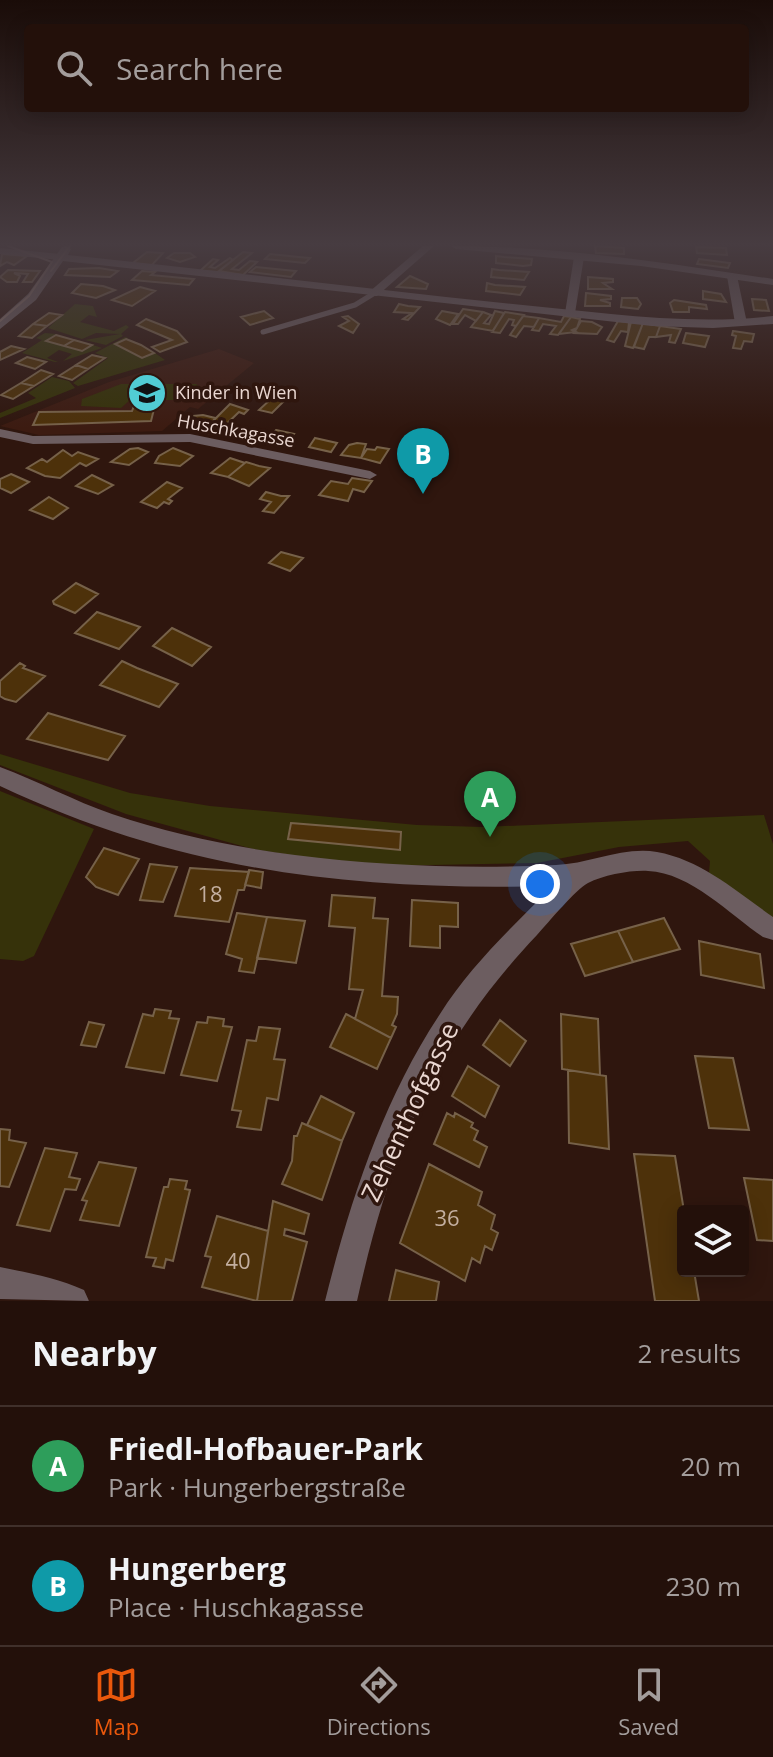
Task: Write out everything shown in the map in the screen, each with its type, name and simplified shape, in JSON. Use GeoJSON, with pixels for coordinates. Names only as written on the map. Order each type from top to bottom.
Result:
{"type":"FeatureCollection","features":[{"type":"Feature","properties":{"kind":"street"},"geometry":{"type":"LineString","coordinates":[[0,325],[21,307]]}},
{"type":"Feature","properties":{"kind":"street"},"geometry":{"type":"LineString","coordinates":[[505,307],[664,321],[741,323],[773,320]]}},
{"type":"Feature","properties":{"kind":"street"},"geometry":{"type":"LineString","coordinates":[[570,313],[571,307]]}},
{"type":"Feature","properties":{"kind":"street"},"geometry":{"type":"LineString","coordinates":[[738,307],[741,323]]}},
{"type":"Feature","properties":{"kind":"street","name":"Huschkagasse"},"geometry":{"type":"LineString","coordinates":[[0,433],[33,440],[190,438],[370,475]]}},
{"type":"Feature","properties":{"kind":"street"},"geometry":{"type":"LineString","coordinates":[[0,776],[58,804],[147,833],[246,857],[362,873],[581,874],[639,860],[679,868],[771,929]]}},
{"type":"Feature","properties":{"kind":"street","name":"Zehenthofgasse"},"geometry":{"type":"LineString","coordinates":[[341,1301],[353,1244],[371,1187],[446,1027],[471,991],[509,947],[581,874]]}},
{"type":"Feature","properties":{"kind":"street"},"geometry":{"type":"LineString","coordinates":[[0,1283],[43,1291],[73,1301]]}},
{"type":"Feature","properties":{"kind":"lane"},"geometry":{"type":"LineString","coordinates":[[263,332],[349,307]]}},
{"type":"Feature","properties":{"kind":"shaded area"},"geometry":{"type":"Polygon","coordinates":[[[72,307],[93,307],[97,317],[89,315],[80,322],[114,331],[126,325],[129,327],[121,334],[123,336],[106,345],[85,340],[120,334],[96,333],[82,339],[48,328],[72,307]]]}},
{"type":"Feature","properties":{"kind":"shaded area"},"geometry":{"type":"Polygon","coordinates":[[[45,333],[56,334],[46,341],[82,351],[93,345],[102,348],[63,361],[72,354],[59,350],[47,358],[58,362],[22,353],[42,340],[36,338],[45,333]]]}},
{"type":"Feature","properties":{"kind":"shaded area"},"geometry":{"type":"Polygon","coordinates":[[[128,338],[116,345],[142,358],[155,353],[165,360],[78,386],[73,383],[108,358],[95,353],[128,338]]]}},
{"type":"Feature","properties":{"kind":"shaded area","name":"Kinder in Wien"},"geometry":{"type":"Polygon","coordinates":[[[219,349],[254,363],[198,409],[190,407],[162,431],[39,435],[0,426],[109,382],[219,349]]]}},
{"type":"Feature","properties":{"kind":"shaded area"},"geometry":{"type":"Polygon","coordinates":[[[52,377],[69,381],[75,388],[0,418],[0,413],[36,398],[28,393],[52,377]]]}},
{"type":"Feature","properties":{"kind":"shaded area"},"geometry":{"type":"Polygon","coordinates":[[[121,384],[196,384],[204,390],[186,400],[130,400],[121,408],[81,406],[82,399],[121,384]]]}},
{"type":"Feature","properties":{"kind":"shaded area"},"geometry":{"type":"Polygon","coordinates":[[[0,754],[130,793],[210,806],[417,825],[482,827],[764,815],[773,844],[773,919],[709,873],[710,861],[688,841],[619,847],[537,863],[377,866],[322,860],[253,849],[126,814],[0,765],[0,754]]]}},
{"type":"Feature","properties":{"kind":"shaded area"},"geometry":{"type":"Polygon","coordinates":[[[0,791],[94,829],[34,956],[23,961],[0,959],[0,791]]]}},
{"type":"Feature","properties":{"kind":"building"},"geometry":{"type":"Polygon","coordinates":[[[397,307],[420,307],[408,320],[403,319],[412,313],[394,312],[397,307]]]}},
{"type":"Feature","properties":{"kind":"building"},"geometry":{"type":"Polygon","coordinates":[[[671,307],[706,307],[707,309],[689,307],[689,312],[673,312],[671,307]]]}},
{"type":"Feature","properties":{"kind":"building"},"geometry":{"type":"Polygon","coordinates":[[[753,307],[768,307],[769,311],[754,310],[753,307]]]}},
{"type":"Feature","properties":{"kind":"building"},"geometry":{"type":"Polygon","coordinates":[[[463,309],[483,312],[476,321],[465,315],[458,324],[453,324],[463,309]]]}},
{"type":"Feature","properties":{"kind":"building"},"geometry":{"type":"Polygon","coordinates":[[[264,311],[273,318],[250,325],[241,317],[264,311]]]}},
{"type":"Feature","properties":{"kind":"building"},"geometry":{"type":"Polygon","coordinates":[[[442,311],[458,314],[450,325],[436,319],[442,311]]]}},
{"type":"Feature","properties":{"kind":"building"},"geometry":{"type":"Polygon","coordinates":[[[495,311],[504,313],[493,331],[471,327],[483,312],[491,315],[484,323],[489,324],[495,311]]]}},
{"type":"Feature","properties":{"kind":"building"},"geometry":{"type":"Polygon","coordinates":[[[505,312],[524,315],[516,326],[512,325],[514,320],[509,319],[500,333],[492,332],[505,312]]]}},
{"type":"Feature","properties":{"kind":"building"},"geometry":{"type":"Polygon","coordinates":[[[49,313],[62,315],[47,326],[33,324],[49,313]]]}},
{"type":"Feature","properties":{"kind":"building"},"geometry":{"type":"Polygon","coordinates":[[[348,316],[359,324],[353,333],[339,326],[349,321],[343,317],[348,316]]]}},
{"type":"Feature","properties":{"kind":"building"},"geometry":{"type":"Polygon","coordinates":[[[523,316],[539,318],[534,327],[524,326],[516,337],[510,335],[523,316]]]}},
{"type":"Feature","properties":{"kind":"building"},"geometry":{"type":"Polygon","coordinates":[[[564,316],[571,317],[558,335],[550,334],[556,326],[543,324],[539,331],[532,330],[539,318],[561,322],[564,316]]]}},
{"type":"Feature","properties":{"kind":"building"},"geometry":{"type":"Polygon","coordinates":[[[571,317],[580,319],[577,328],[572,330],[576,332],[559,334],[571,317]]]}},
{"type":"Feature","properties":{"kind":"building"},"geometry":{"type":"Polygon","coordinates":[[[146,319],[177,331],[187,342],[160,352],[152,347],[172,340],[137,325],[146,319]]]}},
{"type":"Feature","properties":{"kind":"building"},"geometry":{"type":"Polygon","coordinates":[[[581,321],[602,327],[597,334],[574,333],[581,321]]]}},
{"type":"Feature","properties":{"kind":"building"},"geometry":{"type":"Polygon","coordinates":[[[618,321],[629,322],[628,332],[621,331],[614,342],[607,340],[618,321]]]}},
{"type":"Feature","properties":{"kind":"building"},"geometry":{"type":"Polygon","coordinates":[[[631,322],[643,323],[633,348],[625,346],[631,322]]]}},
{"type":"Feature","properties":{"kind":"building"},"geometry":{"type":"Polygon","coordinates":[[[643,323],[660,326],[656,337],[649,337],[644,349],[634,347],[643,323]]]}},
{"type":"Feature","properties":{"kind":"building"},"geometry":{"type":"Polygon","coordinates":[[[33,324],[47,326],[32,338],[19,336],[33,324]]]}},
{"type":"Feature","properties":{"kind":"building"},"geometry":{"type":"Polygon","coordinates":[[[660,326],[681,329],[675,343],[669,342],[671,335],[656,337],[660,326]]]}},
{"type":"Feature","properties":{"kind":"building"},"geometry":{"type":"Polygon","coordinates":[[[733,331],[754,334],[752,342],[744,341],[741,349],[733,348],[736,336],[732,335],[733,331]]]}},
{"type":"Feature","properties":{"kind":"building"},"geometry":{"type":"Polygon","coordinates":[[[686,333],[709,336],[705,347],[683,343],[686,333]]]}},
{"type":"Feature","properties":{"kind":"building"},"geometry":{"type":"Polygon","coordinates":[[[56,335],[74,340],[64,346],[46,341],[56,335]]]}},
{"type":"Feature","properties":{"kind":"building"},"geometry":{"type":"Polygon","coordinates":[[[126,339],[154,353],[142,358],[115,344],[126,339]]]}},
{"type":"Feature","properties":{"kind":"building"},"geometry":{"type":"Polygon","coordinates":[[[74,340],[92,345],[82,351],[64,346],[74,340]]]}},
{"type":"Feature","properties":{"kind":"building"},"geometry":{"type":"Polygon","coordinates":[[[11,346],[24,349],[0,360],[0,352],[11,346]]]}},
{"type":"Feature","properties":{"kind":"building"},"geometry":{"type":"Polygon","coordinates":[[[92,355],[105,358],[88,369],[76,365],[92,355]]]}},
{"type":"Feature","properties":{"kind":"building"},"geometry":{"type":"Polygon","coordinates":[[[27,357],[46,362],[35,369],[16,363],[27,357]]]}},
{"type":"Feature","properties":{"kind":"building"},"geometry":{"type":"Polygon","coordinates":[[[76,365],[88,369],[72,380],[59,376],[76,365]]]}},
{"type":"Feature","properties":{"kind":"building"},"geometry":{"type":"Polygon","coordinates":[[[41,370],[53,374],[34,386],[21,383],[41,370]]]}},
{"type":"Feature","properties":{"kind":"building"},"geometry":{"type":"Polygon","coordinates":[[[21,383],[34,386],[13,399],[1,395],[21,383]]]}},
{"type":"Feature","properties":{"kind":"building"},"geometry":{"type":"Polygon","coordinates":[[[272,398],[284,401],[272,413],[259,410],[272,398]]]}},
{"type":"Feature","properties":{"kind":"building"},"geometry":{"type":"Polygon","coordinates":[[[230,404],[248,410],[244,414],[239,412],[215,435],[182,425],[193,416],[215,418],[213,421],[230,404]]]}},
{"type":"Feature","properties":{"kind":"building"},"geometry":{"type":"Polygon","coordinates":[[[155,405],[151,421],[33,425],[39,412],[132,411],[134,406],[155,405]]]}},
{"type":"Feature","properties":{"kind":"building"},"geometry":{"type":"Polygon","coordinates":[[[276,430],[294,434],[288,442],[269,438],[276,430]]]}},
{"type":"Feature","properties":{"kind":"building"},"geometry":{"type":"Polygon","coordinates":[[[315,438],[337,443],[331,452],[309,447],[315,438]]]}},
{"type":"Feature","properties":{"kind":"building"},"geometry":{"type":"Polygon","coordinates":[[[366,444],[361,458],[341,455],[349,445],[366,444]]]}},
{"type":"Feature","properties":{"kind":"building"},"geometry":{"type":"Polygon","coordinates":[[[377,447],[389,449],[380,463],[361,458],[367,449],[375,450],[377,447]]]}},
{"type":"Feature","properties":{"kind":"building"},"geometry":{"type":"Polygon","coordinates":[[[173,448],[193,456],[180,466],[155,463],[159,456],[173,448]]]}},
{"type":"Feature","properties":{"kind":"building"},"geometry":{"type":"Polygon","coordinates":[[[130,449],[148,452],[129,465],[111,462],[130,449]]]}},
{"type":"Feature","properties":{"kind":"building"},"geometry":{"type":"Polygon","coordinates":[[[63,450],[72,456],[78,452],[98,459],[86,466],[80,463],[60,478],[45,476],[27,468],[42,459],[47,462],[63,450]]]}},
{"type":"Feature","properties":{"kind":"building"},"geometry":{"type":"Polygon","coordinates":[[[230,458],[245,463],[228,477],[211,473],[230,458]]]}},
{"type":"Feature","properties":{"kind":"building"},"geometry":{"type":"Polygon","coordinates":[[[246,462],[270,468],[249,486],[228,477],[246,462]]]}},
{"type":"Feature","properties":{"kind":"building"},"geometry":{"type":"Polygon","coordinates":[[[11,474],[29,482],[11,493],[0,488],[0,479],[11,474]]]}},
{"type":"Feature","properties":{"kind":"building"},"geometry":{"type":"Polygon","coordinates":[[[92,475],[113,485],[98,494],[76,486],[92,475]]]}},
{"type":"Feature","properties":{"kind":"building"},"geometry":{"type":"Polygon","coordinates":[[[352,478],[372,481],[364,492],[353,489],[348,501],[319,495],[331,481],[348,484],[352,478]]]}},
{"type":"Feature","properties":{"kind":"building"},"geometry":{"type":"Polygon","coordinates":[[[167,482],[182,488],[168,499],[172,501],[169,504],[164,502],[157,508],[141,502],[167,482]]]}},
{"type":"Feature","properties":{"kind":"building"},"geometry":{"type":"Polygon","coordinates":[[[266,492],[289,496],[274,513],[263,511],[271,502],[260,499],[266,492]]]}},
{"type":"Feature","properties":{"kind":"building"},"geometry":{"type":"Polygon","coordinates":[[[49,497],[68,508],[53,519],[30,510],[49,497]]]}},
{"type":"Feature","properties":{"kind":"building"},"geometry":{"type":"Polygon","coordinates":[[[281,552],[303,558],[290,571],[269,563],[281,552]]]}},
{"type":"Feature","properties":{"kind":"building"},"geometry":{"type":"Polygon","coordinates":[[[76,583],[98,594],[75,613],[54,604],[53,601],[76,583]]]}},
{"type":"Feature","properties":{"kind":"building"},"geometry":{"type":"Polygon","coordinates":[[[97,612],[140,627],[119,649],[75,633],[97,612]]]}},
{"type":"Feature","properties":{"kind":"building"},"geometry":{"type":"Polygon","coordinates":[[[172,628],[211,647],[192,666],[153,646],[172,628]]]}},
{"type":"Feature","properties":{"kind":"building"},"geometry":{"type":"Polygon","coordinates":[[[122,661],[178,684],[159,707],[100,685],[122,661]]]}},
{"type":"Feature","properties":{"kind":"building"},"geometry":{"type":"Polygon","coordinates":[[[20,663],[25,666],[23,668],[45,676],[16,702],[0,696],[0,681],[20,663]]]}},
{"type":"Feature","properties":{"kind":"building"},"geometry":{"type":"Polygon","coordinates":[[[48,713],[125,736],[108,760],[27,739],[48,713]]]}},
{"type":"Feature","properties":{"kind":"building"},"geometry":{"type":"Polygon","coordinates":[[[291,823],[401,832],[400,850],[288,839],[291,823]]]}},
{"type":"Feature","properties":{"kind":"building"},"geometry":{"type":"Polygon","coordinates":[[[104,848],[139,859],[118,895],[96,887],[86,877],[104,848]]]}},
{"type":"Feature","properties":{"kind":"building"},"geometry":{"type":"Polygon","coordinates":[[[150,864],[177,867],[163,902],[140,900],[150,864]]]}},
{"type":"Feature","properties":{"kind":"building"},"geometry":{"type":"Polygon","coordinates":[[[190,868],[249,872],[244,890],[238,890],[229,922],[175,916],[190,868]]]}},
{"type":"Feature","properties":{"kind":"building"},"geometry":{"type":"Polygon","coordinates":[[[249,870],[263,872],[261,888],[245,885],[249,870]]]}},
{"type":"Feature","properties":{"kind":"building"},"geometry":{"type":"Polygon","coordinates":[[[332,895],[375,898],[373,918],[388,919],[382,996],[398,997],[397,1014],[392,1025],[396,1027],[391,1038],[355,1019],[363,990],[349,989],[355,928],[329,926],[332,895]]]}},
{"type":"Feature","properties":{"kind":"building"},"geometry":{"type":"Polygon","coordinates":[[[412,900],[458,903],[458,927],[440,926],[440,948],[410,946],[412,900]]]}},
{"type":"Feature","properties":{"kind":"building"},"geometry":{"type":"Polygon","coordinates":[[[237,913],[267,917],[254,973],[239,971],[242,959],[226,954],[237,913]]]}},
{"type":"Feature","properties":{"kind":"building"},"geometry":{"type":"Polygon","coordinates":[[[267,917],[305,921],[296,963],[257,958],[267,917]]]}},
{"type":"Feature","properties":{"kind":"building"},"geometry":{"type":"Polygon","coordinates":[[[664,918],[680,949],[633,962],[618,931],[664,918]]]}},
{"type":"Feature","properties":{"kind":"building"},"geometry":{"type":"Polygon","coordinates":[[[618,931],[633,962],[585,976],[571,944],[618,931]]]}},
{"type":"Feature","properties":{"kind":"building"},"geometry":{"type":"Polygon","coordinates":[[[699,941],[760,954],[764,988],[701,975],[699,941]]]}},
{"type":"Feature","properties":{"kind":"building"},"geometry":{"type":"Polygon","coordinates":[[[155,1009],[171,1011],[169,1018],[179,1019],[164,1073],[126,1067],[143,1014],[153,1016],[155,1009]]]}},
{"type":"Feature","properties":{"kind":"building"},"geometry":{"type":"Polygon","coordinates":[[[346,1014],[391,1038],[377,1069],[330,1047],[346,1014]]]}},
{"type":"Feature","properties":{"kind":"building"},"geometry":{"type":"Polygon","coordinates":[[[561,1014],[598,1019],[600,1075],[562,1069],[561,1014]]]}},
{"type":"Feature","properties":{"kind":"building"},"geometry":{"type":"Polygon","coordinates":[[[208,1017],[224,1019],[223,1026],[232,1027],[217,1081],[181,1075],[197,1022],[207,1023],[208,1017]]]}},
{"type":"Feature","properties":{"kind":"building"},"geometry":{"type":"Polygon","coordinates":[[[500,1020],[526,1041],[510,1066],[483,1045],[500,1020]]]}},
{"type":"Feature","properties":{"kind":"building"},"geometry":{"type":"Polygon","coordinates":[[[89,1022],[104,1025],[96,1047],[81,1045],[89,1022]]]}},
{"type":"Feature","properties":{"kind":"building"},"geometry":{"type":"Polygon","coordinates":[[[259,1027],[280,1029],[274,1059],[285,1060],[278,1100],[267,1098],[261,1130],[237,1127],[241,1111],[232,1110],[247,1040],[256,1041],[259,1027]]]}},
{"type":"Feature","properties":{"kind":"building"},"geometry":{"type":"Polygon","coordinates":[[[695,1056],[733,1058],[749,1130],[709,1128],[695,1056]]]}},
{"type":"Feature","properties":{"kind":"building"},"geometry":{"type":"Polygon","coordinates":[[[468,1066],[499,1086],[485,1117],[452,1096],[468,1066]]]}},
{"type":"Feature","properties":{"kind":"building"},"geometry":{"type":"Polygon","coordinates":[[[568,1070],[606,1076],[609,1149],[569,1143],[568,1070]]]}},
{"type":"Feature","properties":{"kind":"building"},"geometry":{"type":"Polygon","coordinates":[[[321,1096],[354,1113],[342,1141],[307,1125],[321,1096]]]}},
{"type":"Feature","properties":{"kind":"building"},"geometry":{"type":"Polygon","coordinates":[[[447,1113],[454,1117],[455,1113],[473,1123],[471,1127],[478,1131],[474,1140],[487,1147],[479,1167],[434,1144],[447,1113]]]}},
{"type":"Feature","properties":{"kind":"building"},"geometry":{"type":"Polygon","coordinates":[[[302,1123],[342,1141],[322,1200],[282,1184],[292,1161],[294,1136],[297,1136],[302,1123]]]}},
{"type":"Feature","properties":{"kind":"building"},"geometry":{"type":"Polygon","coordinates":[[[0,1129],[10,1130],[9,1140],[26,1143],[9,1187],[0,1186],[0,1129]]]}},
{"type":"Feature","properties":{"kind":"building"},"geometry":{"type":"Polygon","coordinates":[[[45,1148],[77,1153],[69,1177],[80,1179],[76,1190],[65,1189],[50,1231],[17,1225],[45,1148]]]}},
{"type":"Feature","properties":{"kind":"building"},"geometry":{"type":"Polygon","coordinates":[[[634,1154],[675,1156],[683,1205],[677,1205],[677,1277],[695,1277],[699,1301],[655,1301],[634,1154]]]}},
{"type":"Feature","properties":{"kind":"building"},"geometry":{"type":"Polygon","coordinates":[[[99,1162],[136,1168],[119,1226],[80,1220],[87,1201],[82,1200],[99,1162]]]}},
{"type":"Feature","properties":{"kind":"building"},"geometry":{"type":"Polygon","coordinates":[[[429,1164],[482,1192],[478,1205],[495,1215],[491,1229],[498,1233],[492,1250],[485,1246],[480,1263],[472,1258],[465,1281],[400,1243],[429,1164]]]}},
{"type":"Feature","properties":{"kind":"building"},"geometry":{"type":"Polygon","coordinates":[[[744,1178],[773,1180],[773,1241],[757,1240],[744,1178]]]}},
{"type":"Feature","properties":{"kind":"building"},"geometry":{"type":"Polygon","coordinates":[[[170,1179],[187,1181],[185,1189],[190,1190],[173,1261],[166,1259],[164,1268],[153,1266],[156,1258],[146,1257],[164,1187],[168,1187],[170,1179]]]}},
{"type":"Feature","properties":{"kind":"building"},"geometry":{"type":"Polygon","coordinates":[[[273,1201],[309,1214],[304,1234],[285,1229],[284,1235],[307,1242],[292,1301],[257,1301],[273,1201]]]}},
{"type":"Feature","properties":{"kind":"building"},"geometry":{"type":"Polygon","coordinates":[[[217,1216],[268,1231],[257,1301],[202,1287],[211,1257],[205,1256],[217,1216]]]}},
{"type":"Feature","properties":{"kind":"building"},"geometry":{"type":"Polygon","coordinates":[[[396,1270],[439,1282],[436,1301],[389,1301],[396,1270]]]}},
{"type":"Feature","properties":{"kind":"tram line"},"geometry":{"type":"LineString","coordinates":[[0,321],[17,307]]}},
{"type":"Feature","properties":{"kind":"place","name":"Kinder in Wien"},"geometry":{"type":"Point","coordinates":[147,393]}},
{"type":"Feature","properties":{"kind":"place","name":"Hungerberg"},"geometry":{"type":"Point","coordinates":[423,494]}},
{"type":"Feature","properties":{"kind":"place","name":"Friedl-Hofbauer-Park"},"geometry":{"type":"Point","coordinates":[490,837]}}]}
